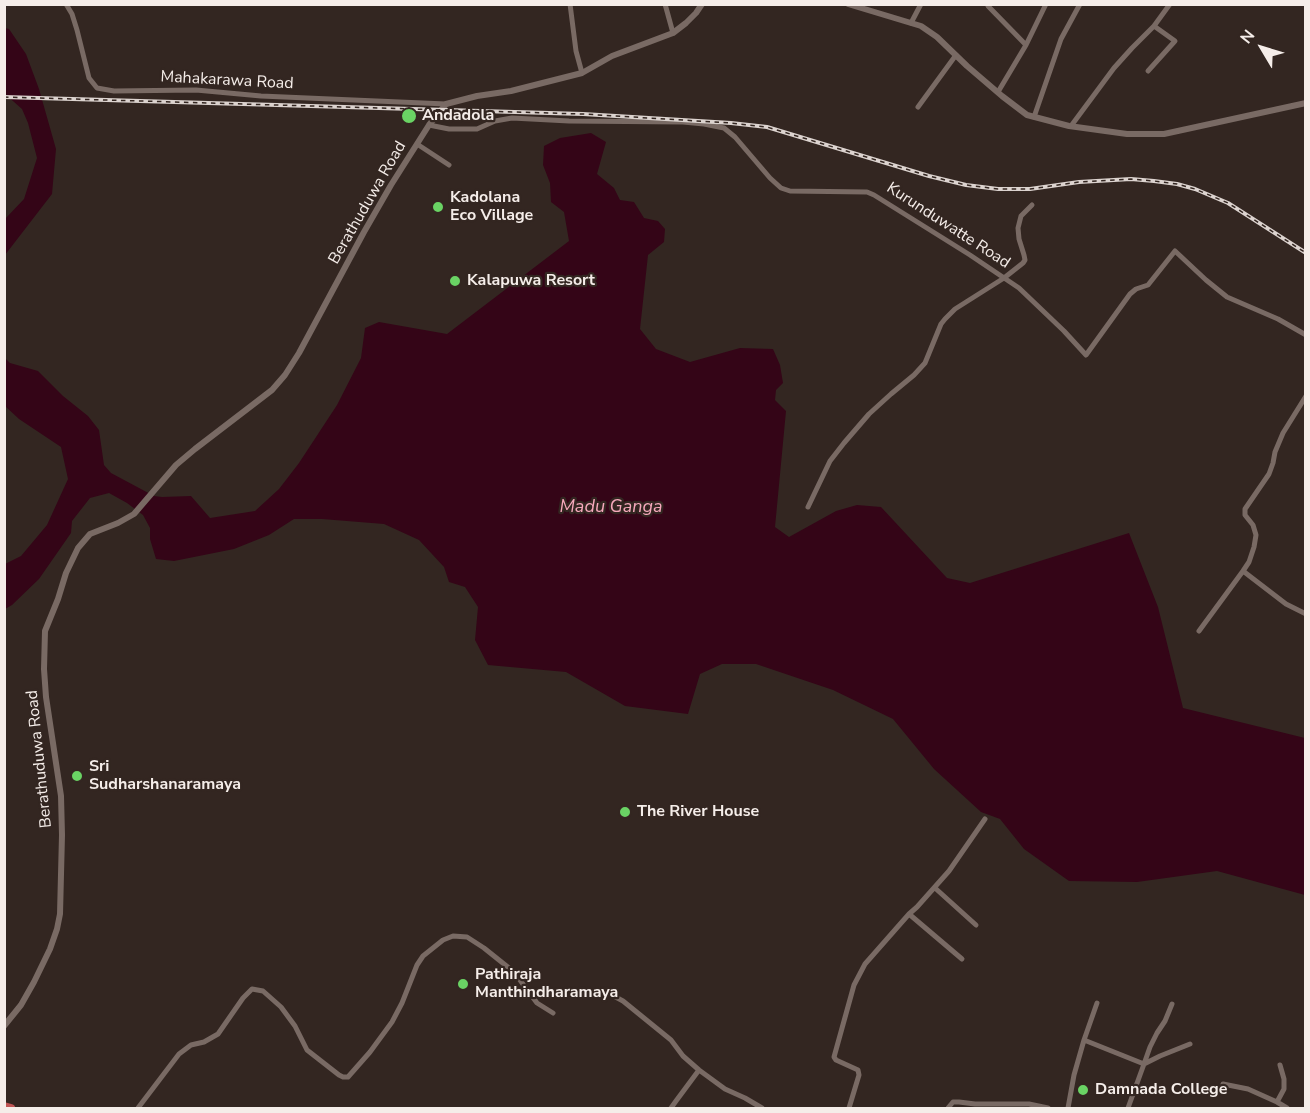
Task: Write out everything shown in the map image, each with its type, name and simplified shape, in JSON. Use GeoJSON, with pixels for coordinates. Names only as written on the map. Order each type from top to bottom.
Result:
{"type":"FeatureCollection","features":[{"type":"Feature","properties":{"kind":"highway"},"geometry":{"type":"LineString","coordinates":[[4,1106],[10,1108]]}},
{"type":"Feature","properties":{"kind":"street","name":"Mahakarawa Road"},"geometry":{"type":"LineString","coordinates":[[66,4],[77,30],[88,78],[97,88],[114,92],[196,90],[261,96],[446,104]]}},
{"type":"Feature","properties":{"kind":"street"},"geometry":{"type":"LineString","coordinates":[[570,4],[576,51],[582,73]]}},
{"type":"Feature","properties":{"kind":"street"},"geometry":{"type":"LineString","coordinates":[[665,4],[672,33]]}},
{"type":"Feature","properties":{"kind":"street"},"geometry":{"type":"LineString","coordinates":[[446,104],[582,73],[612,56],[672,33],[691,18],[702,4]]}},
{"type":"Feature","properties":{"kind":"street"},"geometry":{"type":"LineString","coordinates":[[848,4],[869,7],[928,30],[1027,115],[1071,126],[1127,134],[1164,134],[1305,103]]}},
{"type":"Feature","properties":{"kind":"street"},"geometry":{"type":"LineString","coordinates":[[911,23],[921,4]]}},
{"type":"Feature","properties":{"kind":"street"},"geometry":{"type":"LineString","coordinates":[[998,92],[1026,45],[1046,4]]}},
{"type":"Feature","properties":{"kind":"street"},"geometry":{"type":"LineString","coordinates":[[1034,117],[1061,39],[1080,4]]}},
{"type":"Feature","properties":{"kind":"street"},"geometry":{"type":"LineString","coordinates":[[1071,126],[1114,68],[1154,26],[1170,4]]}},
{"type":"Feature","properties":{"kind":"street"},"geometry":{"type":"LineString","coordinates":[[988,6],[1026,45]]}},
{"type":"Feature","properties":{"kind":"street"},"geometry":{"type":"LineString","coordinates":[[1148,71],[1175,41],[1154,26]]}},
{"type":"Feature","properties":{"kind":"street"},"geometry":{"type":"LineString","coordinates":[[918,107],[956,55]]}},
{"type":"Feature","properties":{"kind":"street","name":"Berathuduwa Road"},"geometry":{"type":"LineString","coordinates":[[4,1026],[21,1005],[34,982],[50,949],[60,914],[61,796],[44,669],[45,631],[66,573],[78,548],[90,534],[134,514],[176,465],[272,390],[285,375],[364,232],[429,125],[446,104]]}},
{"type":"Feature","properties":{"kind":"street","name":"Kurunduwatte Road"},"geometry":{"type":"LineString","coordinates":[[429,125],[449,129],[477,129],[495,120],[512,118],[683,122],[724,128],[781,188],[790,191],[867,192],[970,255],[1019,288],[1086,355],[1130,294],[1148,285],[1175,252],[1227,297],[1278,319],[1305,335]]}},
{"type":"Feature","properties":{"kind":"street"},"geometry":{"type":"LineString","coordinates":[[417,144],[450,165]]}},
{"type":"Feature","properties":{"kind":"street"},"geometry":{"type":"LineString","coordinates":[[808,507],[830,461],[844,443],[869,414],[925,363],[945,319],[955,309],[1004,278],[1025,260],[1018,228],[1021,216],[1032,205]]}},
{"type":"Feature","properties":{"kind":"street"},"geometry":{"type":"LineString","coordinates":[[1199,631],[1243,571],[1254,547],[1256,535],[1253,525],[1245,515],[1245,509],[1269,474],[1283,433],[1305,396]]}},
{"type":"Feature","properties":{"kind":"street"},"geometry":{"type":"LineString","coordinates":[[1243,571],[1286,604],[1305,614]]}},
{"type":"Feature","properties":{"kind":"street"},"geometry":{"type":"LineString","coordinates":[[849,1108],[859,1075],[858,1070],[834,1057],[854,985],[865,964],[950,871],[985,819]]}},
{"type":"Feature","properties":{"kind":"street"},"geometry":{"type":"LineString","coordinates":[[934,888],[976,925]]}},
{"type":"Feature","properties":{"kind":"street"},"geometry":{"type":"LineString","coordinates":[[909,914],[962,959]]}},
{"type":"Feature","properties":{"kind":"street"},"geometry":{"type":"LineString","coordinates":[[138,1108],[179,1054],[191,1045],[204,1042],[218,1034],[252,989],[263,991],[282,1007],[308,1050],[339,1075],[348,1077],[392,1022],[423,956],[443,940],[453,936],[467,937],[484,948],[514,972],[537,1003],[554,1013]]}},
{"type":"Feature","properties":{"kind":"street"},"geometry":{"type":"LineString","coordinates":[[599,990],[623,1001],[671,1040],[691,1065],[725,1089],[762,1108]]}},
{"type":"Feature","properties":{"kind":"street"},"geometry":{"type":"LineString","coordinates":[[1068,1108],[1074,1075],[1097,1003]]}},
{"type":"Feature","properties":{"kind":"street"},"geometry":{"type":"LineString","coordinates":[[1128,1108],[1150,1047],[1172,1004]]}},
{"type":"Feature","properties":{"kind":"street"},"geometry":{"type":"LineString","coordinates":[[1084,1040],[1144,1064],[1190,1044]]}},
{"type":"Feature","properties":{"kind":"street"},"geometry":{"type":"LineString","coordinates":[[1277,1101],[1284,1089],[1284,1078],[1280,1065]]}},
{"type":"Feature","properties":{"kind":"street"},"geometry":{"type":"LineString","coordinates":[[671,1108],[699,1070]]}},
{"type":"Feature","properties":{"kind":"street"},"geometry":{"type":"LineString","coordinates":[[1223,1084],[1248,1089],[1277,1101],[1287,1108]]}},
{"type":"Feature","properties":{"kind":"street"},"geometry":{"type":"LineString","coordinates":[[948,1108],[953,1102],[959,1102],[1029,1104],[1048,1108]]}},
{"type":"Feature","properties":{"kind":"water"},"geometry":{"type":"Polygon","coordinates":[[[5,28],[9,29],[26,54],[39,89],[56,149],[52,194],[5,255],[5,219],[24,199],[37,158],[22,109],[5,94],[5,28]]]}},
{"type":"Feature","properties":{"kind":"water","name":"Madu Ganga"},"geometry":{"type":"Polygon","coordinates":[[[591,133],[606,142],[597,174],[614,188],[620,200],[634,202],[644,218],[658,221],[665,229],[664,242],[648,255],[640,329],[656,349],[690,362],[740,348],[773,349],[780,365],[783,383],[776,390],[775,400],[786,411],[775,527],[789,537],[836,511],[857,505],[881,507],[947,578],[970,583],[1129,533],[1158,607],[1183,708],[1305,738],[1305,895],[1217,871],[1137,882],[1069,881],[1024,849],[1000,819],[981,812],[934,769],[893,719],[833,690],[756,664],[722,664],[700,674],[688,714],[625,706],[566,672],[488,665],[475,640],[478,607],[465,587],[449,582],[444,567],[419,540],[384,524],[294,519],[269,535],[234,549],[174,561],[156,559],[150,539],[150,528],[143,515],[109,493],[90,498],[72,521],[71,533],[39,579],[5,609],[5,564],[21,556],[47,525],[68,479],[61,447],[19,419],[5,406],[5,358],[10,363],[38,371],[63,396],[88,416],[99,430],[104,465],[111,473],[154,496],[191,496],[210,518],[255,511],[279,489],[337,405],[361,358],[365,328],[379,322],[447,334],[569,241],[564,212],[551,202],[550,183],[543,165],[544,146],[560,138],[591,133]]]}},
{"type":"Feature","properties":{"kind":"railway"},"geometry":{"type":"LineString","coordinates":[[4,97],[583,114],[767,127],[966,185],[998,189],[1030,189],[1079,182],[1131,179],[1177,184],[1228,203],[1306,253]]}},
{"type":"Feature","properties":{"kind":"place","name":"Andadola"},"geometry":{"type":"Point","coordinates":[409,116]}},
{"type":"Feature","properties":{"kind":"place","name":"Kadolana Eco Village"},"geometry":{"type":"Point","coordinates":[438,207]}},
{"type":"Feature","properties":{"kind":"place","name":"Kalapuwa Resort"},"geometry":{"type":"Point","coordinates":[455,281]}},
{"type":"Feature","properties":{"kind":"place","name":"Sri Sudharshanaramaya"},"geometry":{"type":"Point","coordinates":[77,776]}},
{"type":"Feature","properties":{"kind":"place","name":"The River House"},"geometry":{"type":"Point","coordinates":[625,812]}},
{"type":"Feature","properties":{"kind":"place","name":"Pathiraja Manthindharamaya"},"geometry":{"type":"Point","coordinates":[463,984]}},
{"type":"Feature","properties":{"kind":"place","name":"Damnada College"},"geometry":{"type":"Point","coordinates":[1083,1090]}}]}
